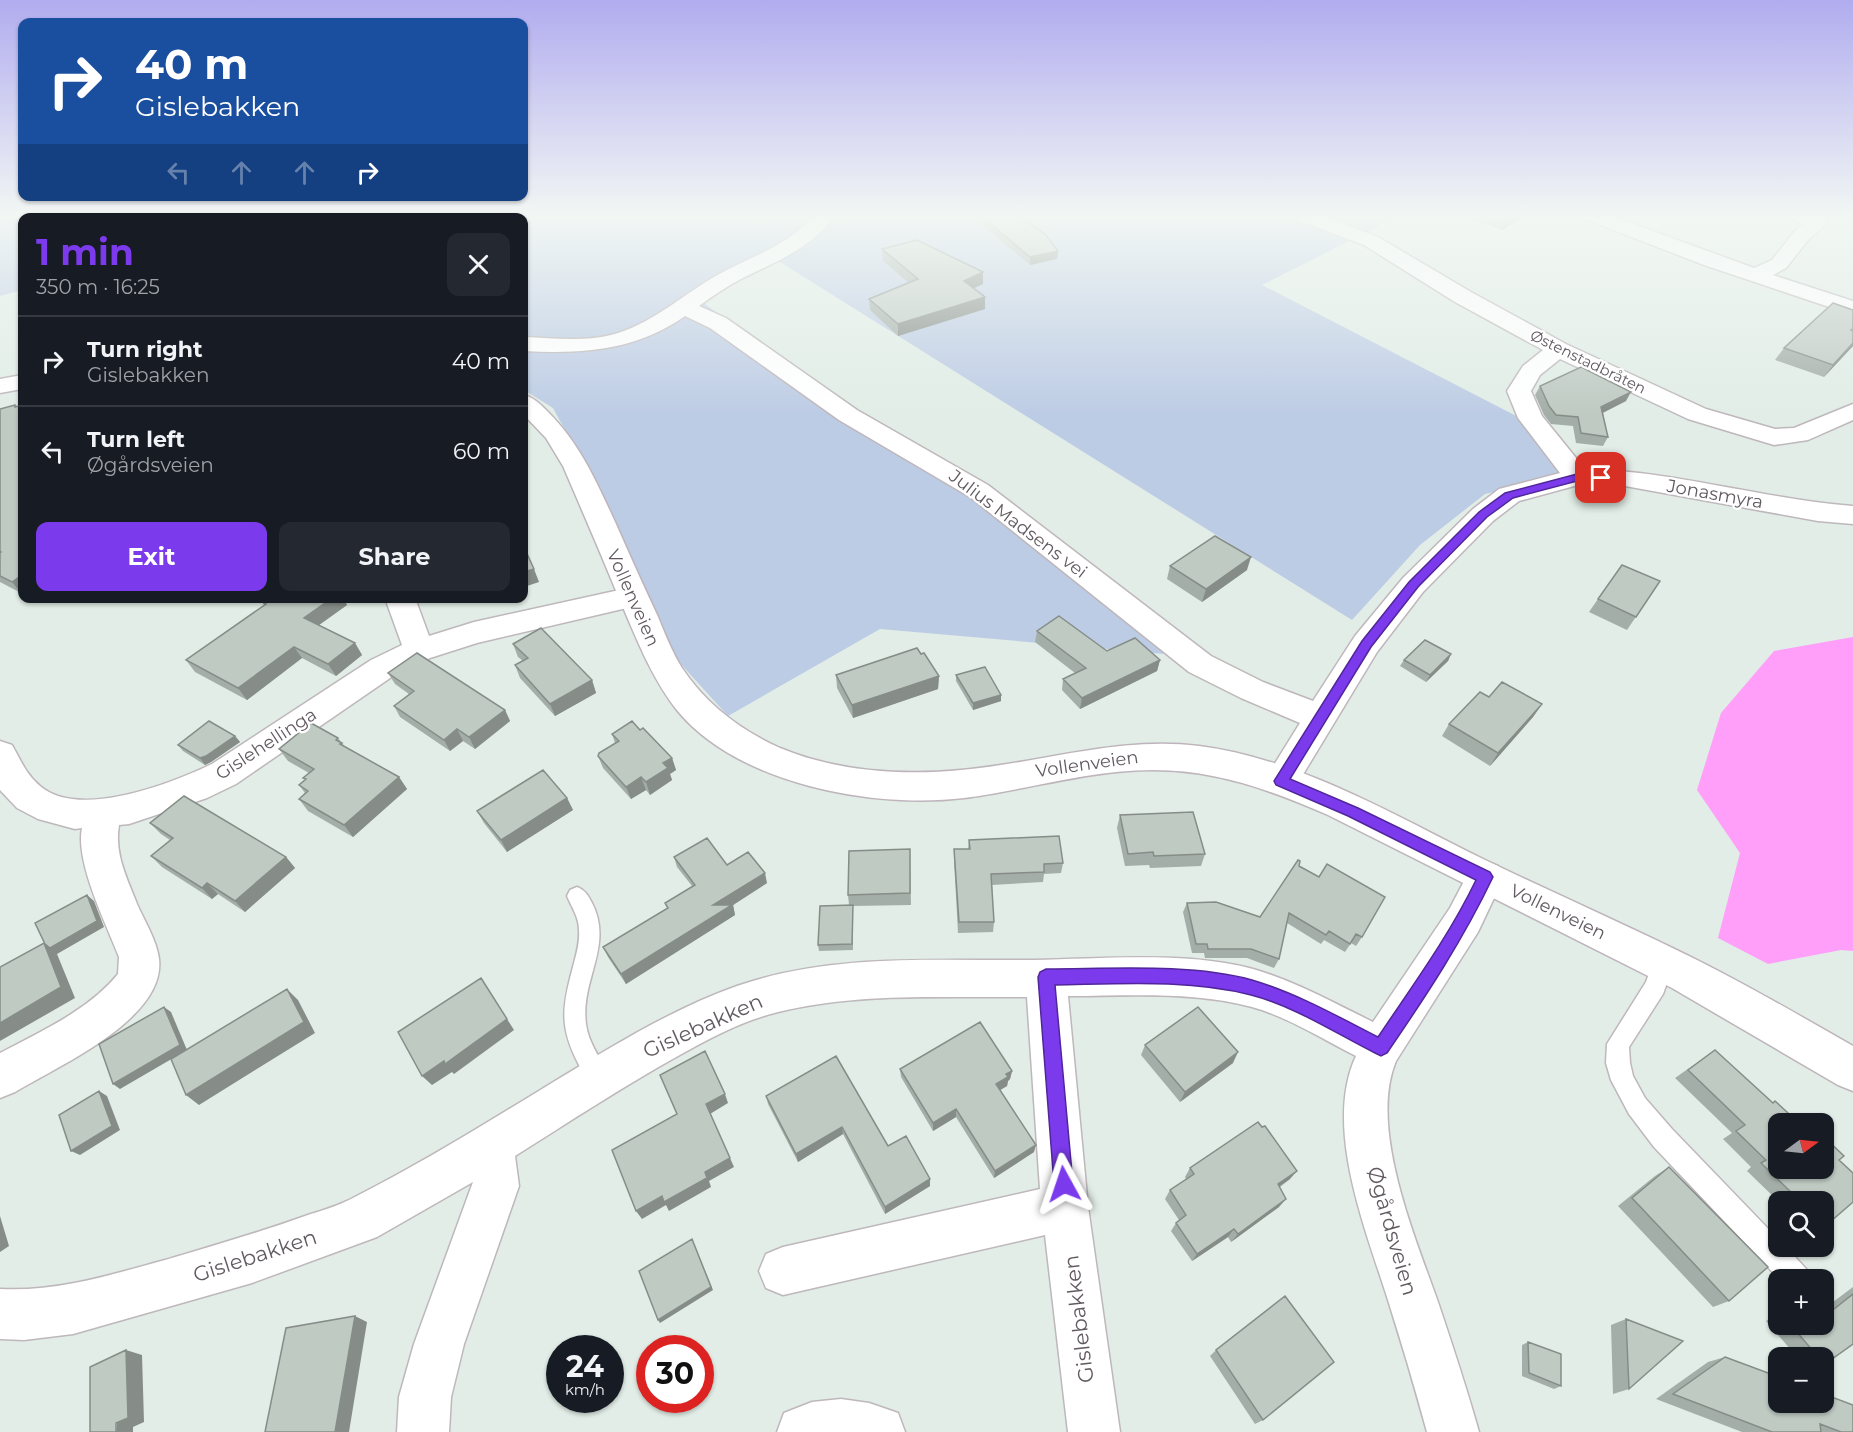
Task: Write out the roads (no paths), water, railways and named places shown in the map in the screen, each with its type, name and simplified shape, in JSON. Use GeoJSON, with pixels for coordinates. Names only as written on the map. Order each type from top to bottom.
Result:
{"type":"FeatureCollection","features":[{"type":"Feature","properties":{"kind":"street"},"geometry":{"type":"LineString","coordinates":[[528,344],[582,346],[606,344],[652,328],[723,282]]}},
{"type":"Feature","properties":{"kind":"street","name":"Østenstadbråten"},"geometry":{"type":"LineString","coordinates":[[1439,282],[1558,349],[1697,414],[1773,437],[1798,435],[1853,411]]}},
{"type":"Feature","properties":{"kind":"street"},"geometry":{"type":"LineString","coordinates":[[1776,282],[1853,308]]}},
{"type":"Feature","properties":{"kind":"street","name":"Julius Madsens vei"},"geometry":{"type":"LineString","coordinates":[[685,308],[718,323],[848,416],[979,491],[1200,664],[1252,690],[1321,718]]}},
{"type":"Feature","properties":{"kind":"street"},"geometry":{"type":"LineString","coordinates":[[1558,349],[1531,371],[1519,391],[1530,418],[1577,477]]}},
{"type":"Feature","properties":{"kind":"street"},"geometry":{"type":"LineString","coordinates":[[0,386],[18,383]]}},
{"type":"Feature","properties":{"kind":"street","name":"Vollenveien"},"geometry":{"type":"LineString","coordinates":[[528,406],[556,434],[570,455],[664,666],[697,710],[716,727],[739,741],[802,769],[878,784],[927,786],[990,780],[1104,758],[1154,755],[1223,763],[1281,781],[1353,812],[1662,963],[1753,1011],[1853,1070]]}},
{"type":"Feature","properties":{"kind":"street","name":"Jonasmyra"},"geometry":{"type":"LineString","coordinates":[[1281,781],[1366,644],[1413,585],[1483,515],[1509,495],[1577,477],[1625,478],[1818,512],[1853,515]]}},
{"type":"Feature","properties":{"kind":"street","name":"Gislehellinga"},"geometry":{"type":"LineString","coordinates":[[0,754],[8,776],[29,798],[51,809],[75,814],[129,810],[162,801],[224,774],[382,668],[419,650],[474,633],[633,597]]}},
{"type":"Feature","properties":{"kind":"street"},"geometry":{"type":"LineString","coordinates":[[402,603],[419,650]]}},
{"type":"Feature","properties":{"kind":"street"},"geometry":{"type":"LineString","coordinates":[[0,1077],[114,1007],[135,984],[140,970],[139,957],[101,860],[98,839],[103,813]]}},
{"type":"Feature","properties":{"kind":"street","name":"Øgårdsveien"},"geometry":{"type":"LineString","coordinates":[[1453,1432],[1436,1371],[1373,1181],[1367,1121],[1368,1077],[1381,1047],[1442,957],[1464,920],[1485,877]]}},
{"type":"Feature","properties":{"kind":"street","name":"Gislebakken"},"geometry":{"type":"LineString","coordinates":[[0,1314],[24,1315],[73,1309],[252,1259],[360,1220],[491,1145],[598,1078],[696,1024],[738,1005],[778,993],[820,985],[876,980],[1138,976],[1195,979],[1252,988],[1297,1005],[1381,1047]]}},
{"type":"Feature","properties":{"kind":"street","name":"Gislebakken"},"geometry":{"type":"LineString","coordinates":[[1046,977],[1065,1207],[1094,1432]]}},
{"type":"Feature","properties":{"kind":"street"},"geometry":{"type":"LineString","coordinates":[[423,1432],[425,1397],[439,1344],[496,1186],[491,1145]]}},
{"type":"Feature","properties":{"kind":"street"},"geometry":{"type":"LineString","coordinates":[[783,1271],[1065,1207]]}},
{"type":"Feature","properties":{"kind":"street"},"geometry":{"type":"LineString","coordinates":[[803,1432],[816,1427],[846,1424],[879,1432]]}},
{"type":"Feature","properties":{"kind":"lane"},"geometry":{"type":"LineString","coordinates":[[577,896],[589,921],[589,931],[587,950],[575,998],[574,1024],[578,1038],[598,1078]]}},
{"type":"Feature","properties":{"kind":"lane"},"geometry":{"type":"LineString","coordinates":[[1662,963],[1655,987],[1618,1044],[1618,1064],[1623,1080],[1636,1106],[1663,1138],[1788,1269]]}}]}
